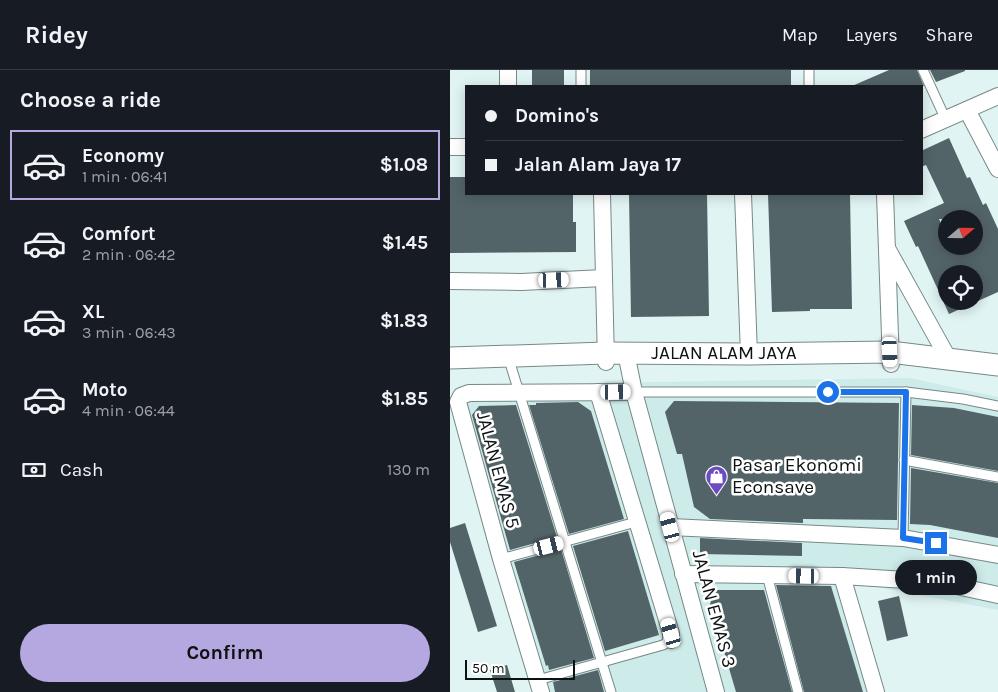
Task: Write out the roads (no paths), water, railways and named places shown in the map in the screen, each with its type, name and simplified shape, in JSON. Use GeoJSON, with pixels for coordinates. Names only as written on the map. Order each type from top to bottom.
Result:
{"type":"FeatureCollection","features":[{"type":"Feature","properties":{"kind":"street"},"geometry":{"type":"LineString","coordinates":[[508,70],[508,85]]}},
{"type":"Feature","properties":{"kind":"street"},"geometry":{"type":"LineString","coordinates":[[923,129],[998,96]]}},
{"type":"Feature","properties":{"kind":"street"},"geometry":{"type":"LineString","coordinates":[[967,110],[998,169]]}},
{"type":"Feature","properties":{"kind":"street"},"geometry":{"type":"LineString","coordinates":[[450,147],[465,147]]}},
{"type":"Feature","properties":{"kind":"street","name":"JALAN EMAS 3"},"geometry":{"type":"LineString","coordinates":[[602,195],[604,278],[616,358],[634,392],[716,692]]}},
{"type":"Feature","properties":{"kind":"street"},"geometry":{"type":"LineString","coordinates":[[743,195],[749,354]]}},
{"type":"Feature","properties":{"kind":"street"},"geometry":{"type":"LineString","coordinates":[[885,195],[890,358]]}},
{"type":"Feature","properties":{"kind":"street"},"geometry":{"type":"LineString","coordinates":[[887,248],[948,358]]}},
{"type":"Feature","properties":{"kind":"street"},"geometry":{"type":"LineString","coordinates":[[450,281],[520,282],[604,278]]}},
{"type":"Feature","properties":{"kind":"street","name":"JALAN ALAM JAYA"},"geometry":{"type":"LineString","coordinates":[[450,368],[616,358],[749,354],[890,358],[998,376]]}},
{"type":"Feature","properties":{"kind":"street","name":"JALAN ALAM JAYA"},"geometry":{"type":"LineString","coordinates":[[450,358],[948,358],[998,365]]}},
{"type":"Feature","properties":{"kind":"street","name":"JALAN EMAS 5"},"geometry":{"type":"LineString","coordinates":[[539,686],[501,559],[458,402],[462,396],[469,393],[519,391],[634,392]]}},
{"type":"Feature","properties":{"kind":"street"},"geometry":{"type":"LineString","coordinates":[[598,392],[671,633],[671,640]]}},
{"type":"Feature","properties":{"kind":"street"},"geometry":{"type":"LineString","coordinates":[[670,527],[903,538],[998,555]]}},
{"type":"Feature","properties":{"kind":"street"},"geometry":{"type":"LineString","coordinates":[[683,574],[842,576],[938,582],[998,595]]}},
{"type":"Feature","properties":{"kind":"street"},"geometry":{"type":"LineString","coordinates":[[842,576],[876,692]]}},
{"type":"Feature","properties":{"kind":"lane"},"geometry":{"type":"LineString","coordinates":[[581,70],[582,85]]}},
{"type":"Feature","properties":{"kind":"lane"},"geometry":{"type":"LineString","coordinates":[[809,70],[809,85]]}},
{"type":"Feature","properties":{"kind":"lane"},"geometry":{"type":"LineString","coordinates":[[923,70],[946,120]]}},
{"type":"Feature","properties":{"kind":"lane"},"geometry":{"type":"LineString","coordinates":[[510,363],[611,692]]}},
{"type":"Feature","properties":{"kind":"lane"},"geometry":{"type":"LineString","coordinates":[[634,392],[906,392],[963,399],[998,406]]}},
{"type":"Feature","properties":{"kind":"lane"},"geometry":{"type":"LineString","coordinates":[[903,538],[906,392]]}},
{"type":"Feature","properties":{"kind":"lane"},"geometry":{"type":"LineString","coordinates":[[904,460],[998,477]]}},
{"type":"Feature","properties":{"kind":"lane"},"geometry":{"type":"LineString","coordinates":[[501,559],[636,522]]}},
{"type":"Feature","properties":{"kind":"lane"},"geometry":{"type":"LineString","coordinates":[[767,575],[798,692]]}},
{"type":"Feature","properties":{"kind":"lane"},"geometry":{"type":"LineString","coordinates":[[539,686],[602,661],[664,644],[671,640]]}},
{"type":"Feature","properties":{"kind":"place","name":"Pasar Ekonomi Econsave"},"geometry":{"type":"Point","coordinates":[716,495]}}]}
